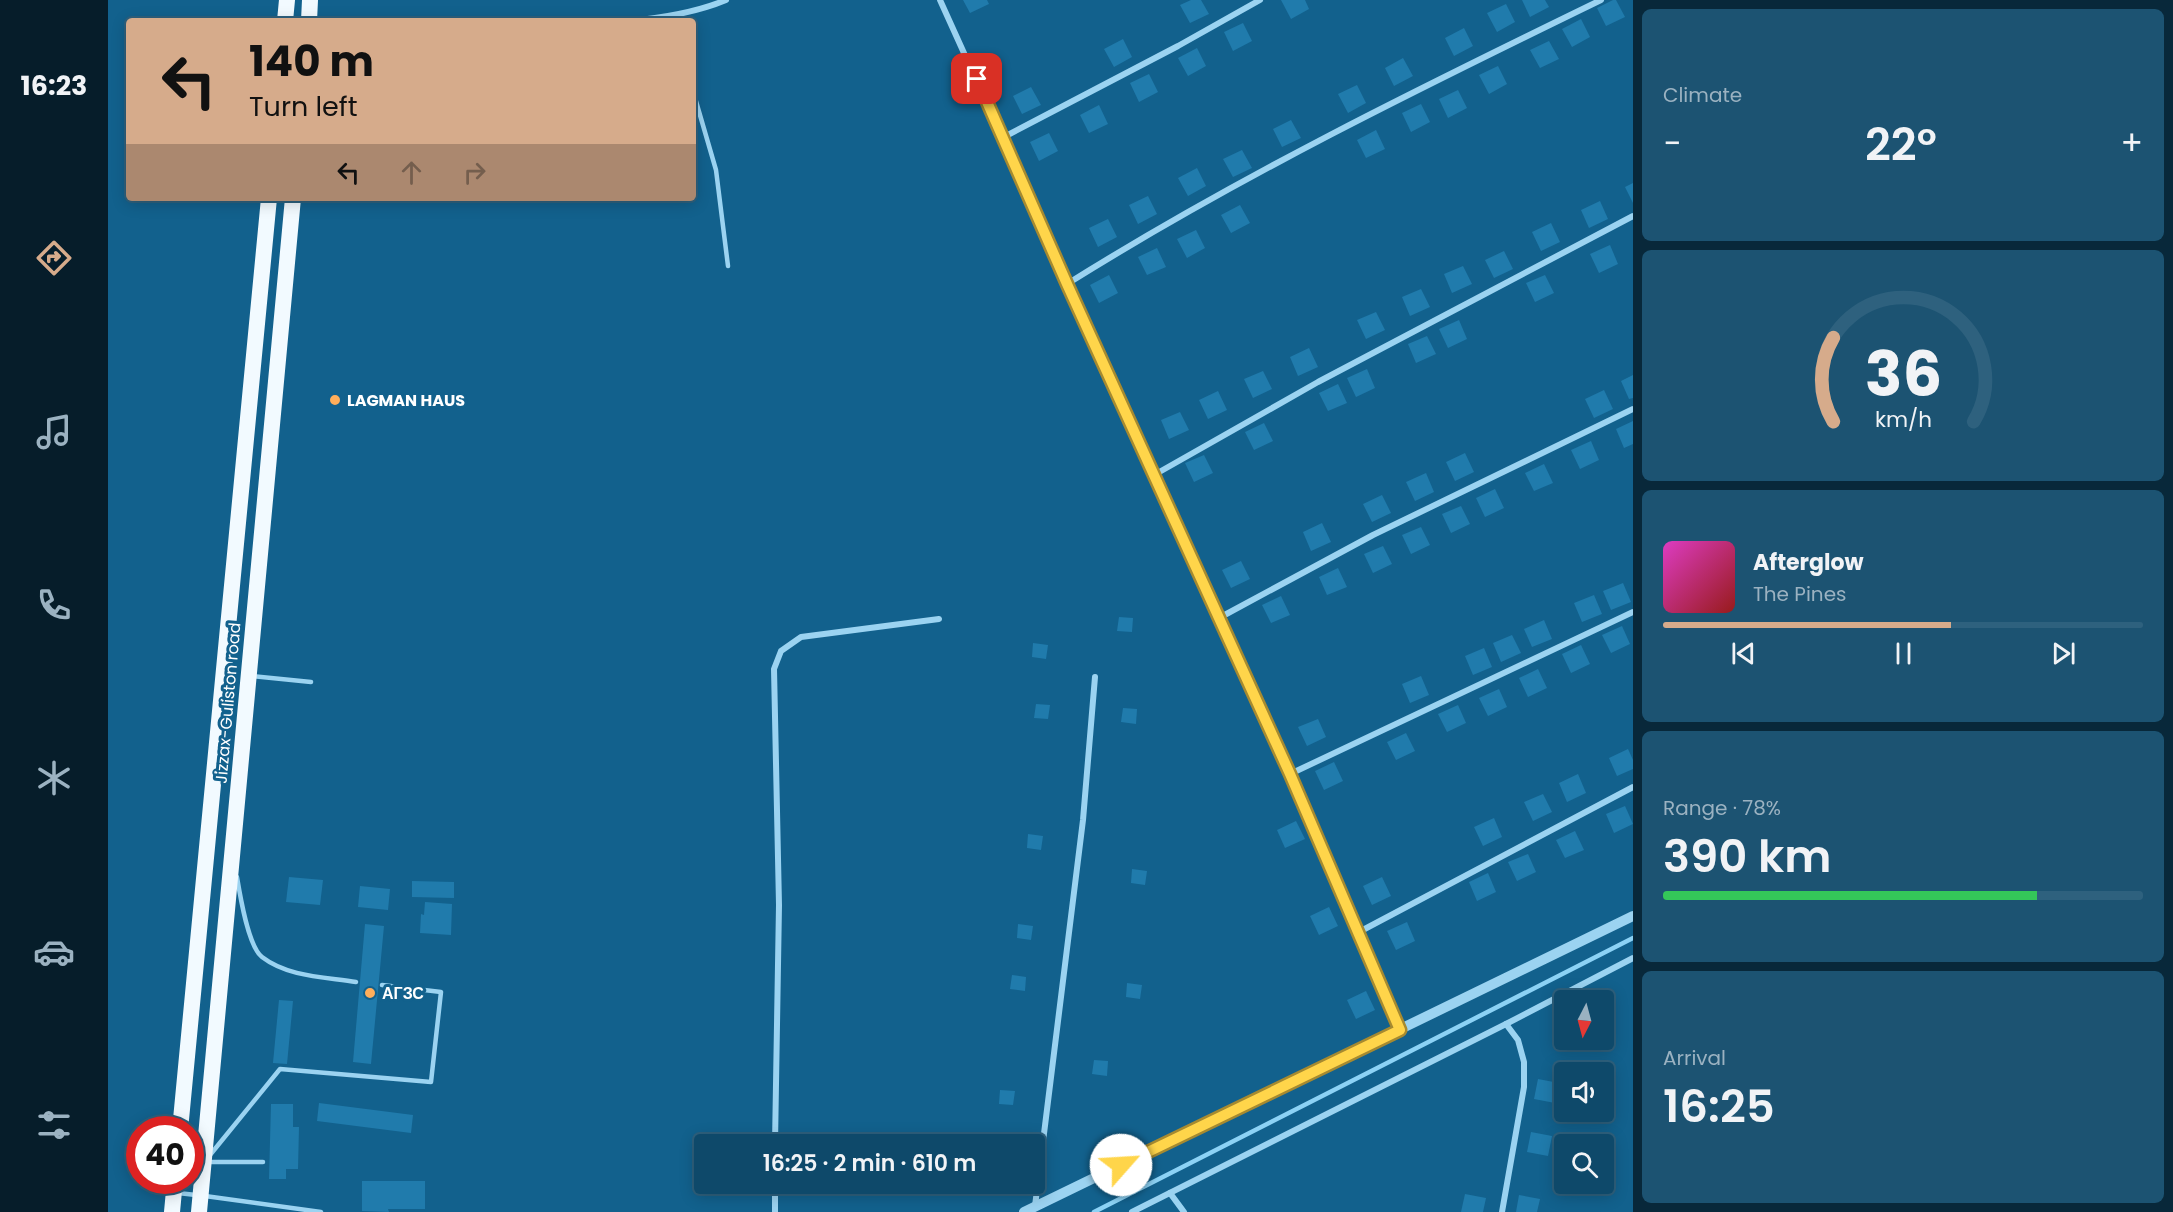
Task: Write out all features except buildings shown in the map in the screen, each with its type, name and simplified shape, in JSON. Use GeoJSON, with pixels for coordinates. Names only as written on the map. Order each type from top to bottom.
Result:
{"type":"FeatureCollection","features":[{"type":"Feature","properties":{"kind":"highway"},"geometry":{"type":"LineString","coordinates":[[285,18],[287,0]]}},
{"type":"Feature","properties":{"kind":"highway"},"geometry":{"type":"LineString","coordinates":[[309,18],[310,0]]}},
{"type":"Feature","properties":{"kind":"highway","name":"Jizzax-Guliston road"},"geometry":{"type":"LineString","coordinates":[[181,1116],[269,201]]}},
{"type":"Feature","properties":{"kind":"highway","name":"Jizzax-Guliston road"},"geometry":{"type":"LineString","coordinates":[[204,1132],[233,850],[293,201]]}},
{"type":"Feature","properties":{"kind":"highway"},"geometry":{"type":"LineString","coordinates":[[223,673],[249,676]]}},
{"type":"Feature","properties":{"kind":"highway"},"geometry":{"type":"LineString","coordinates":[[172,1212],[173,1194]]}},
{"type":"Feature","properties":{"kind":"street"},"geometry":{"type":"LineString","coordinates":[[672,18],[726,0]]}},
{"type":"Feature","properties":{"kind":"street"},"geometry":{"type":"LineString","coordinates":[[940,0],[1004,137],[1067,284],[1290,774],[1400,1030]]}},
{"type":"Feature","properties":{"kind":"street"},"geometry":{"type":"LineString","coordinates":[[1004,137],[1178,46],[1260,0]]}},
{"type":"Feature","properties":{"kind":"street"},"geometry":{"type":"LineString","coordinates":[[1067,284],[1141,238],[1324,139],[1601,0]]}},
{"type":"Feature","properties":{"kind":"street"},"geometry":{"type":"LineString","coordinates":[[1154,475],[1318,382],[1633,216]]}},
{"type":"Feature","properties":{"kind":"street"},"geometry":{"type":"LineString","coordinates":[[1219,618],[1373,534],[1633,409]]}},
{"type":"Feature","properties":{"kind":"street"},"geometry":{"type":"LineString","coordinates":[[1290,774],[1633,612]]}},
{"type":"Feature","properties":{"kind":"street"},"geometry":{"type":"LineString","coordinates":[[776,1134],[779,904],[774,669],[781,651],[801,637],[939,619]]}},
{"type":"Feature","properties":{"kind":"street"},"geometry":{"type":"LineString","coordinates":[[1035,1206],[1083,820],[1095,677]]}},
{"type":"Feature","properties":{"kind":"street"},"geometry":{"type":"LineString","coordinates":[[1359,932],[1633,788]]}},
{"type":"Feature","properties":{"kind":"street"},"geometry":{"type":"LineString","coordinates":[[1024,1212],[1633,916]]}},
{"type":"Feature","properties":{"kind":"street"},"geometry":{"type":"LineString","coordinates":[[1132,1212],[1506,1024],[1633,957]]}},
{"type":"Feature","properties":{"kind":"street"},"geometry":{"type":"LineString","coordinates":[[1502,1212],[1524,1087],[1524,1062],[1518,1040],[1506,1024]]}},
{"type":"Feature","properties":{"kind":"street"},"geometry":{"type":"LineString","coordinates":[[1170,1193],[1184,1212]]}},
{"type":"Feature","properties":{"kind":"street"},"geometry":{"type":"LineString","coordinates":[[775,1194],[775,1212]]}},
{"type":"Feature","properties":{"kind":"lane"},"geometry":{"type":"LineString","coordinates":[[696,101],[716,170],[728,266]]}},
{"type":"Feature","properties":{"kind":"lane"},"geometry":{"type":"LineString","coordinates":[[249,676],[310,682]]}},
{"type":"Feature","properties":{"kind":"lane"},"geometry":{"type":"LineString","coordinates":[[233,850],[244,918],[260,956],[291,972],[356,982]]}},
{"type":"Feature","properties":{"kind":"lane"},"geometry":{"type":"LineString","coordinates":[[204,1158],[280,1070],[431,1082],[441,992],[382,985]]}},
{"type":"Feature","properties":{"kind":"lane"},"geometry":{"type":"LineString","coordinates":[[204,1161],[263,1162]]}},
{"type":"Feature","properties":{"kind":"lane"},"geometry":{"type":"LineString","coordinates":[[185,1194],[200,1204],[321,1212]]}},
{"type":"Feature","properties":{"kind":"waterway"},"geometry":{"type":"LineString","coordinates":[[1094,1212],[1633,938]]}},
{"type":"Feature","properties":{"kind":"place","name":"LAGMAN HAUS"},"geometry":{"type":"Point","coordinates":[335,400]}},
{"type":"Feature","properties":{"kind":"place","name":"АГЗС"},"geometry":{"type":"Point","coordinates":[370,993]}},
{"type":"Feature","properties":{"kind":"route"},"geometry":{"type":"LineString","coordinates":[[977,79],[1067,284],[1290,774],[1400,1030],[1121,1165]]}}]}
